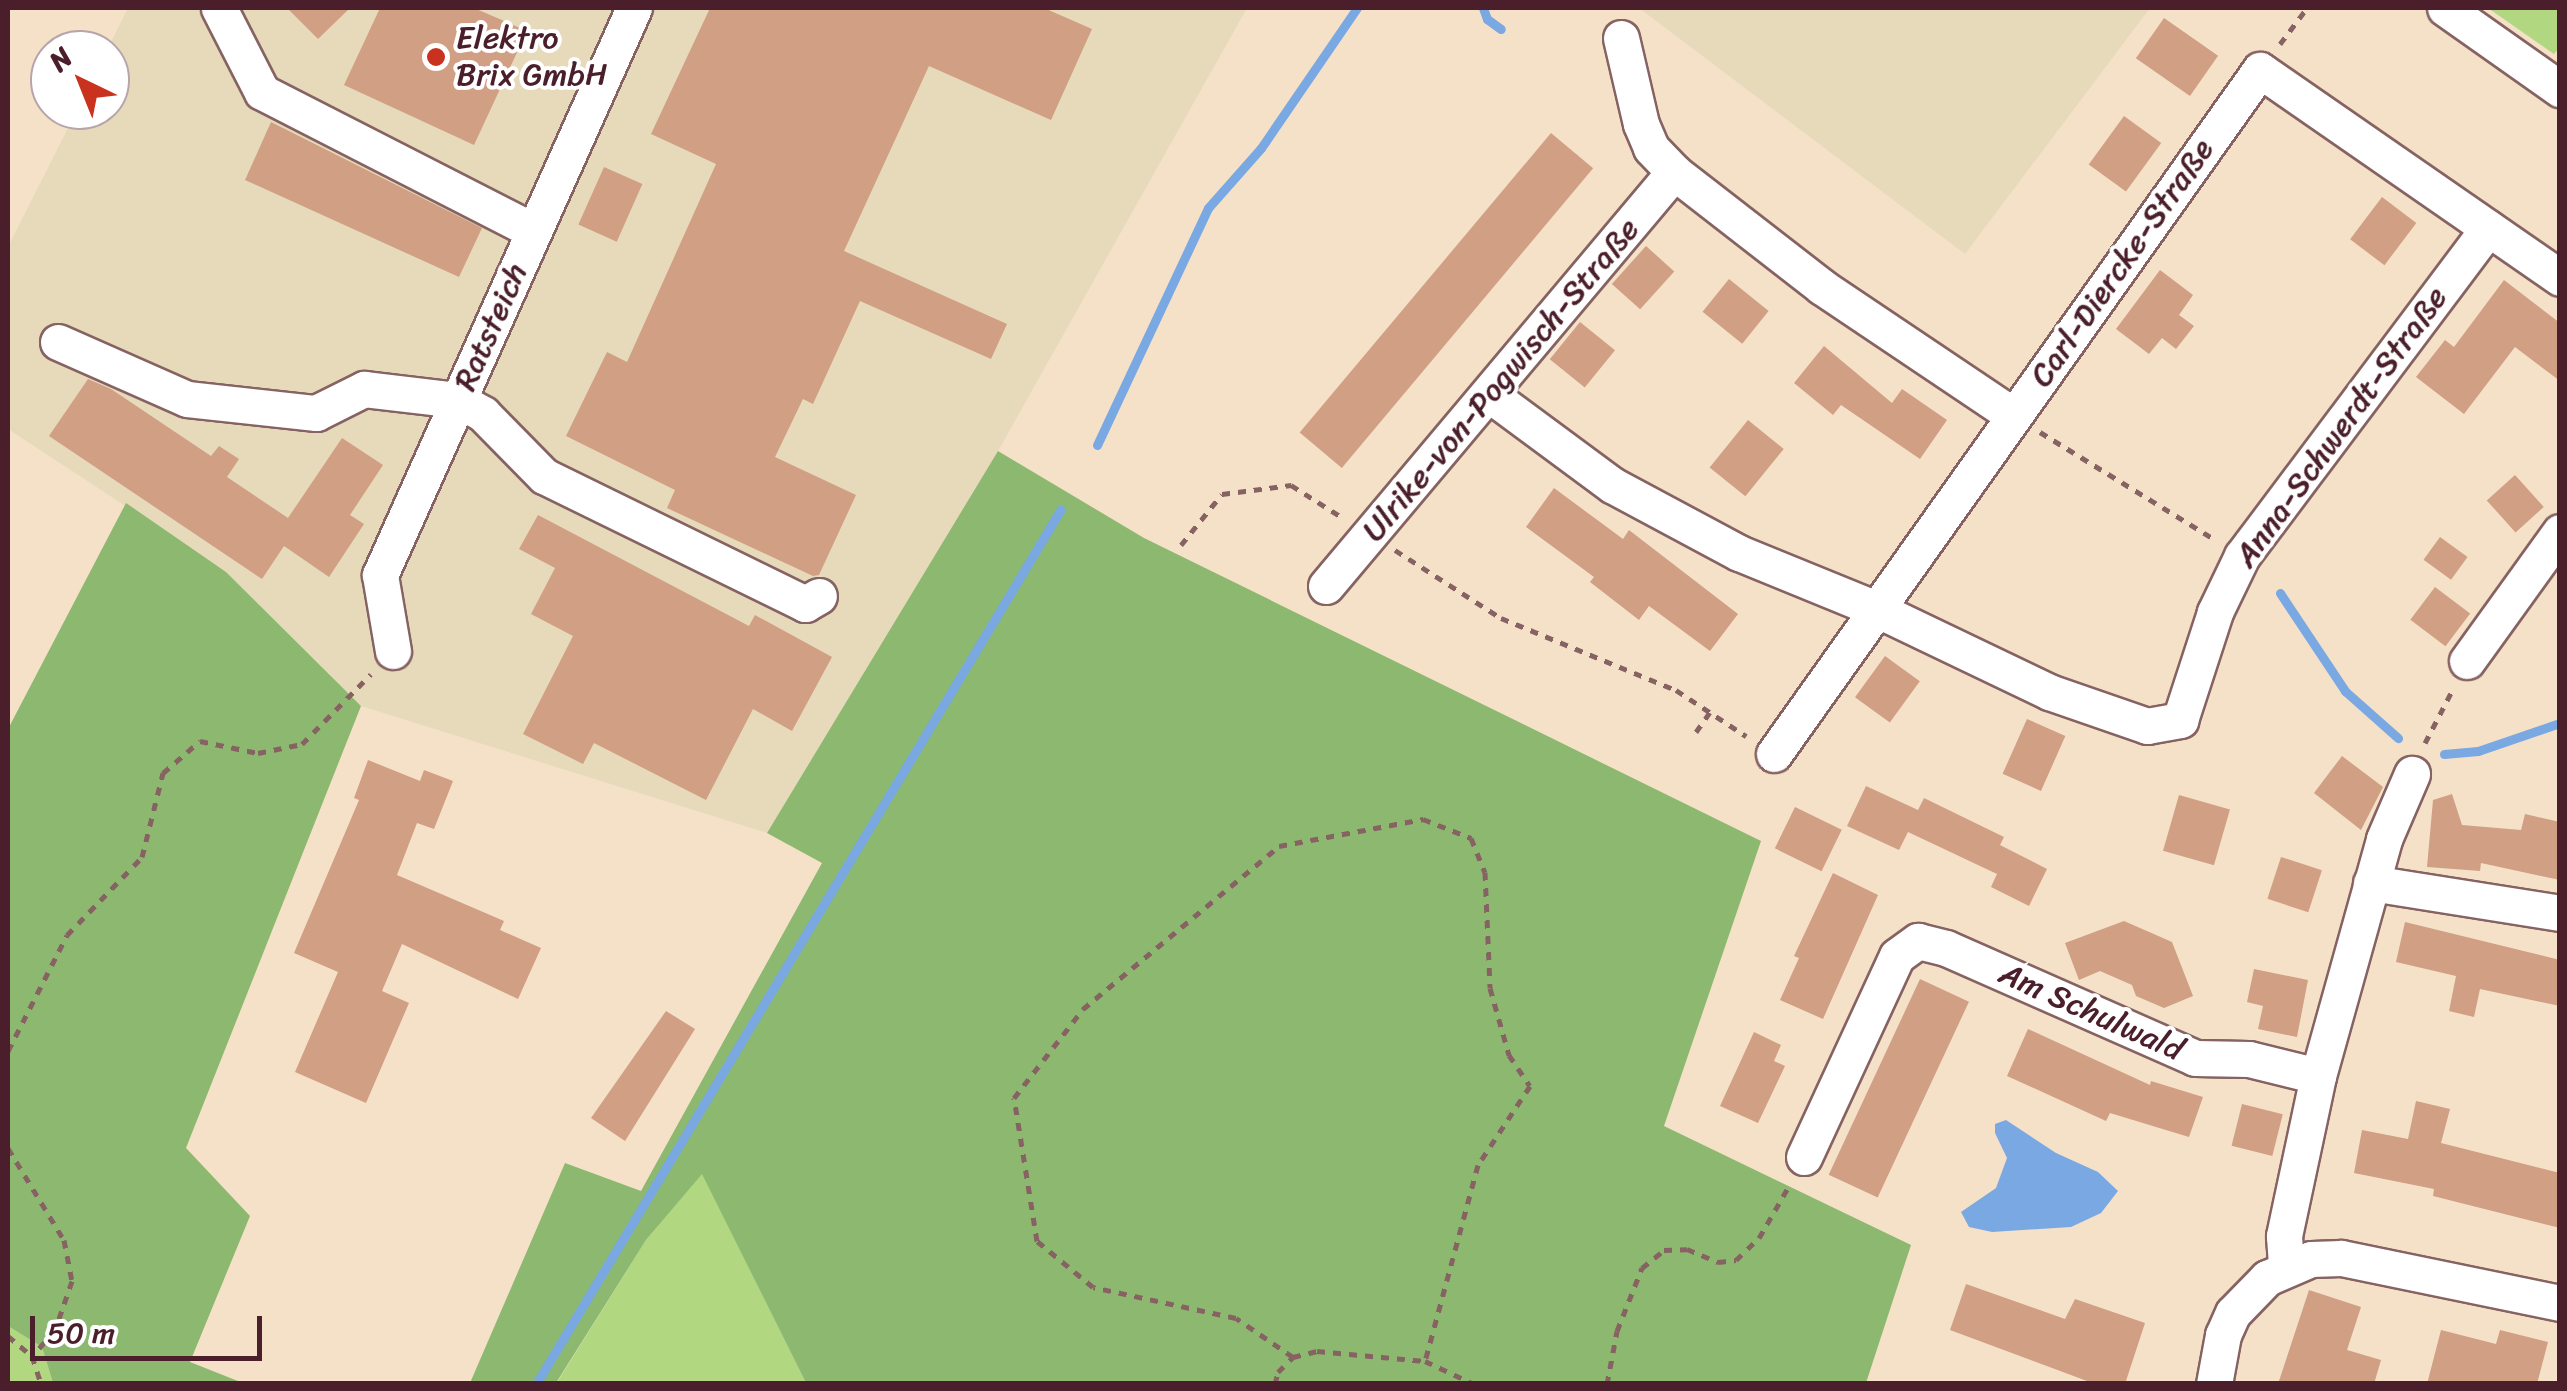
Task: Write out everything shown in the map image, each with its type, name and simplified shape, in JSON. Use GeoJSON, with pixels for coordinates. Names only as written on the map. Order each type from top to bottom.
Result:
{"type":"FeatureCollection","features":[{"type":"Feature","properties":{"kind":"street"},"geometry":{"type":"LineString","coordinates":[[219,8],[262,92],[534,231]]}},
{"type":"Feature","properties":{"kind":"street","name":"Ratsteich"},"geometry":{"type":"LineString","coordinates":[[393,652],[380,574],[634,8]]}},
{"type":"Feature","properties":{"kind":"street"},"geometry":{"type":"LineString","coordinates":[[2444,8],[2560,89]]}},
{"type":"Feature","properties":{"kind":"street"},"geometry":{"type":"LineString","coordinates":[[1621,38],[1641,124],[1651,148],[1674,172],[1822,287],[2014,416]]}},
{"type":"Feature","properties":{"kind":"street"},"geometry":{"type":"LineString","coordinates":[[2260,70],[2560,278]]}},
{"type":"Feature","properties":{"kind":"street","name":"Carl-Diercke-Straße"},"geometry":{"type":"LineString","coordinates":[[1774,754],[2260,70]]}},
{"type":"Feature","properties":{"kind":"street","name":"Ulrike-von-Pogwisch-Straße"},"geometry":{"type":"LineString","coordinates":[[1326,586],[1674,172]]}},
{"type":"Feature","properties":{"kind":"street","name":"Anna-Schwerdt-Straße"},"geometry":{"type":"LineString","coordinates":[[1876,609],[2048,692],[2147,726],[2180,720],[2215,612],[2242,556],[2488,228]]}},
{"type":"Feature","properties":{"kind":"street"},"geometry":{"type":"LineString","coordinates":[[58,342],[188,398],[316,412],[364,390],[458,400],[483,414],[544,476],[805,604],[819,596]]}},
{"type":"Feature","properties":{"kind":"street"},"geometry":{"type":"LineString","coordinates":[[1489,394],[1612,485],[1739,553],[1876,609]]}},
{"type":"Feature","properties":{"kind":"street"},"geometry":{"type":"LineString","coordinates":[[2466,661],[2560,532]]}},
{"type":"Feature","properties":{"kind":"street"},"geometry":{"type":"LineString","coordinates":[[2286,1268],[2284,1236],[2318,1076],[2371,883],[2412,774]]}},
{"type":"Feature","properties":{"kind":"street"},"geometry":{"type":"LineString","coordinates":[[2371,883],[2560,913]]}},
{"type":"Feature","properties":{"kind":"street","name":"Am Schulwald"},"geometry":{"type":"LineString","coordinates":[[1804,1157],[1897,956],[1918,941],[1946,948],[2196,1058],[2249,1059],[2318,1076]]}},
{"type":"Feature","properties":{"kind":"street"},"geometry":{"type":"LineString","coordinates":[[2214,1384],[2223,1335],[2233,1313],[2267,1278],[2312,1259],[2341,1258],[2560,1304]]}},
{"type":"Feature","properties":{"kind":"path"},"geometry":{"type":"LineString","coordinates":[[2260,70],[2307,8]]}},
{"type":"Feature","properties":{"kind":"path"},"geometry":{"type":"LineString","coordinates":[[2014,416],[2242,556]]}},
{"type":"Feature","properties":{"kind":"path"},"geometry":{"type":"LineString","coordinates":[[1181,545],[1222,494],[1292,485],[1501,618],[1676,690],[1774,754]]}},
{"type":"Feature","properties":{"kind":"path"},"geometry":{"type":"LineString","coordinates":[[8,1051],[67,935],[142,856],[163,773],[200,741],[258,753],[302,744],[393,652]]}},
{"type":"Feature","properties":{"kind":"path"},"geometry":{"type":"LineString","coordinates":[[2427,739],[2466,661]]}},
{"type":"Feature","properties":{"kind":"path"},"geometry":{"type":"LineString","coordinates":[[1696,732],[1710,712]]}},
{"type":"Feature","properties":{"kind":"path"},"geometry":{"type":"LineString","coordinates":[[1425,1361],[1478,1165],[1530,1086],[1508,1055],[1490,988],[1485,872],[1472,838],[1423,819],[1278,846],[1083,1008],[1014,1098],[1037,1241],[1093,1287],[1236,1318],[1293,1356],[1347,1352],[1425,1361],[1474,1384]]}},
{"type":"Feature","properties":{"kind":"path"},"geometry":{"type":"LineString","coordinates":[[8,1148],[64,1240],[72,1280],[55,1330],[32,1356]]}},
{"type":"Feature","properties":{"kind":"path"},"geometry":{"type":"LineString","coordinates":[[1607,1384],[1617,1331],[1642,1268],[1664,1250],[1687,1249],[1718,1262],[1736,1260],[1759,1238],[1804,1157]]}},
{"type":"Feature","properties":{"kind":"path"},"geometry":{"type":"LineString","coordinates":[[8,1336],[32,1356],[41,1384]]}},
{"type":"Feature","properties":{"kind":"path"},"geometry":{"type":"LineString","coordinates":[[1274,1384],[1278,1372],[1293,1356]]}},
{"type":"Feature","properties":{"kind":"shaded area"},"geometry":{"type":"Polygon","coordinates":[[[128,8],[1247,8],[998,451],[767,833],[361,706],[226,572],[8,429],[8,247],[67,130],[130,130],[130,30],[117,30],[128,8]]]}},
{"type":"Feature","properties":{"kind":"shaded area"},"geometry":{"type":"Polygon","coordinates":[[[1639,8],[2150,8],[1965,254],[1639,8]]]}},
{"type":"Feature","properties":{"kind":"green space"},"geometry":{"type":"Polygon","coordinates":[[[2488,8],[2559,8],[2559,48],[2554,54],[2488,8]]]}},
{"type":"Feature","properties":{"kind":"green space"},"geometry":{"type":"Polygon","coordinates":[[[998,451],[1144,538],[1761,841],[1664,1126],[1911,1245],[1866,1383],[806,1383],[702,1174],[646,1240],[556,1383],[470,1383],[565,1163],[641,1191],[822,863],[767,833],[998,451]]]}},
{"type":"Feature","properties":{"kind":"green space"},"geometry":{"type":"Polygon","coordinates":[[[126,503],[226,572],[361,706],[186,1148],[250,1216],[190,1362],[243,1383],[53,1383],[42,1347],[8,1326],[8,729],[126,503]]]}},
{"type":"Feature","properties":{"kind":"green space"},"geometry":{"type":"Polygon","coordinates":[[[702,1173],[806,1383],[556,1384],[646,1240],[702,1173]]]}},
{"type":"Feature","properties":{"kind":"green space"},"geometry":{"type":"Polygon","coordinates":[[[8,1326],[42,1347],[53,1383],[8,1383],[8,1326]]]}},
{"type":"Feature","properties":{"kind":"water"},"geometry":{"type":"Polygon","coordinates":[[[2006,1120],[2056,1153],[2098,1172],[2118,1191],[2101,1213],[2071,1227],[1992,1232],[1969,1227],[1961,1212],[1996,1188],[2007,1158],[1995,1133],[1995,1124],[2006,1120]]]}},
{"type":"Feature","properties":{"kind":"building"},"geometry":{"type":"Polygon","coordinates":[[[287,8],[350,8],[318,39],[287,8]]]}},
{"type":"Feature","properties":{"kind":"building","name":"Elektro Brix GmbH"},"geometry":{"type":"Polygon","coordinates":[[[380,8],[474,8],[527,31],[474,145],[344,85],[380,8]]]}},
{"type":"Feature","properties":{"kind":"building"},"geometry":{"type":"Polygon","coordinates":[[[710,8],[1044,8],[1092,29],[1051,120],[929,66],[844,251],[1007,324],[991,359],[860,301],[813,404],[803,399],[775,457],[856,495],[819,575],[813,576],[667,508],[675,490],[566,436],[607,352],[627,362],[716,164],[651,134],[710,8]]]}},
{"type":"Feature","properties":{"kind":"building"},"geometry":{"type":"Polygon","coordinates":[[[2164,18],[2218,56],[2190,96],[2136,58],[2164,18]]]}},
{"type":"Feature","properties":{"kind":"building"},"geometry":{"type":"Polygon","coordinates":[[[2124,116],[2161,143],[2126,192],[2089,165],[2124,116]]]}},
{"type":"Feature","properties":{"kind":"building"},"geometry":{"type":"Polygon","coordinates":[[[271,122],[482,228],[459,277],[245,180],[271,122]]]}},
{"type":"Feature","properties":{"kind":"building"},"geometry":{"type":"Polygon","coordinates":[[[1551,133],[1593,168],[1342,468],[1300,433],[1551,133]]]}},
{"type":"Feature","properties":{"kind":"building"},"geometry":{"type":"Polygon","coordinates":[[[604,167],[642,184],[617,242],[578,225],[604,167]]]}},
{"type":"Feature","properties":{"kind":"building"},"geometry":{"type":"Polygon","coordinates":[[[2382,197],[2416,223],[2384,265],[2350,239],[2382,197]]]}},
{"type":"Feature","properties":{"kind":"building"},"geometry":{"type":"Polygon","coordinates":[[[1646,246],[1674,271],[1640,309],[1612,284],[1646,246]]]}},
{"type":"Feature","properties":{"kind":"building"},"geometry":{"type":"Polygon","coordinates":[[[2160,270],[2193,295],[2179,315],[2194,326],[2176,349],[2162,338],[2149,354],[2116,329],[2160,270]]]}},
{"type":"Feature","properties":{"kind":"building"},"geometry":{"type":"Polygon","coordinates":[[[1729,279],[1769,311],[1742,344],[1703,312],[1729,279]]]}},
{"type":"Feature","properties":{"kind":"building"},"geometry":{"type":"Polygon","coordinates":[[[2504,280],[2560,323],[2560,381],[2515,347],[2464,414],[2416,377],[2445,340],[2454,347],[2504,280]]]}},
{"type":"Feature","properties":{"kind":"building"},"geometry":{"type":"Polygon","coordinates":[[[1580,322],[1615,350],[1585,388],[1550,359],[1580,322]]]}},
{"type":"Feature","properties":{"kind":"building"},"geometry":{"type":"Polygon","coordinates":[[[1824,346],[1892,403],[1902,389],[1947,420],[1920,459],[1841,405],[1833,415],[1794,383],[1824,346]]]}},
{"type":"Feature","properties":{"kind":"building"},"geometry":{"type":"Polygon","coordinates":[[[88,379],[111,389],[211,456],[219,446],[239,459],[227,477],[288,518],[342,438],[383,465],[350,515],[364,524],[329,577],[284,546],[262,579],[49,436],[88,379]]]}},
{"type":"Feature","properties":{"kind":"building"},"geometry":{"type":"Polygon","coordinates":[[[1748,420],[1784,449],[1745,496],[1710,467],[1748,420]]]}},
{"type":"Feature","properties":{"kind":"building"},"geometry":{"type":"Polygon","coordinates":[[[2515,475],[2544,507],[2516,532],[2487,500],[2515,475]]]}},
{"type":"Feature","properties":{"kind":"building"},"geometry":{"type":"Polygon","coordinates":[[[1554,488],[1623,539],[1629,530],[1738,614],[1710,651],[1649,606],[1639,620],[1590,582],[1594,577],[1526,527],[1554,488]]]}},
{"type":"Feature","properties":{"kind":"building"},"geometry":{"type":"Polygon","coordinates":[[[538,515],[749,626],[755,615],[832,657],[792,731],[753,709],[706,800],[594,743],[583,764],[523,734],[573,636],[531,614],[555,568],[519,549],[538,515]]]}},
{"type":"Feature","properties":{"kind":"building"},"geometry":{"type":"Polygon","coordinates":[[[2440,537],[2468,557],[2451,580],[2424,560],[2440,537]]]}},
{"type":"Feature","properties":{"kind":"building"},"geometry":{"type":"Polygon","coordinates":[[[2435,587],[2470,613],[2445,646],[2410,620],[2435,587]]]}},
{"type":"Feature","properties":{"kind":"building"},"geometry":{"type":"Polygon","coordinates":[[[1885,656],[1920,681],[1890,723],[1855,697],[1885,656]]]}},
{"type":"Feature","properties":{"kind":"building"},"geometry":{"type":"Polygon","coordinates":[[[2027,719],[2065,736],[2041,791],[2003,774],[2027,719]]]}},
{"type":"Feature","properties":{"kind":"building"},"geometry":{"type":"Polygon","coordinates":[[[2342,756],[2383,787],[2361,830],[2314,793],[2342,756]]]}},
{"type":"Feature","properties":{"kind":"building"},"geometry":{"type":"Polygon","coordinates":[[[368,760],[420,781],[424,770],[453,781],[434,829],[417,823],[397,875],[504,921],[500,930],[541,948],[518,999],[402,944],[382,991],[409,1003],[366,1103],[295,1072],[338,972],[294,953],[359,800],[354,798],[368,760]]]}},
{"type":"Feature","properties":{"kind":"building"},"geometry":{"type":"Polygon","coordinates":[[[1866,786],[1918,810],[1924,798],[2004,837],[2000,845],[2047,869],[2029,906],[1991,887],[1997,874],[1908,832],[1899,850],[1847,826],[1866,786]]]}},
{"type":"Feature","properties":{"kind":"building"},"geometry":{"type":"Polygon","coordinates":[[[2452,794],[2462,825],[2521,830],[2525,814],[2560,822],[2560,880],[2481,863],[2480,871],[2427,867],[2433,800],[2452,794]]]}},
{"type":"Feature","properties":{"kind":"building"},"geometry":{"type":"Polygon","coordinates":[[[2179,795],[2230,810],[2214,865],[2163,851],[2179,795]]]}},
{"type":"Feature","properties":{"kind":"building"},"geometry":{"type":"Polygon","coordinates":[[[1795,807],[1842,830],[1822,871],[1775,848],[1795,807]]]}},
{"type":"Feature","properties":{"kind":"building"},"geometry":{"type":"Polygon","coordinates":[[[2281,857],[2322,870],[2308,912],[2267,899],[2281,857]]]}},
{"type":"Feature","properties":{"kind":"building"},"geometry":{"type":"Polygon","coordinates":[[[1833,873],[1878,895],[1823,1019],[1780,1000],[1799,958],[1794,956],[1833,873]]]}},
{"type":"Feature","properties":{"kind":"building"},"geometry":{"type":"Polygon","coordinates":[[[2124,921],[2172,942],[2193,996],[2164,1008],[2136,996],[2132,985],[2100,971],[2079,980],[2065,943],[2124,921]]]}},
{"type":"Feature","properties":{"kind":"building"},"geometry":{"type":"Polygon","coordinates":[[[2405,922],[2560,960],[2560,1006],[2480,989],[2474,1017],[2449,1011],[2456,976],[2396,962],[2405,922]]]}},
{"type":"Feature","properties":{"kind":"building"},"geometry":{"type":"Polygon","coordinates":[[[2254,969],[2308,980],[2297,1037],[2258,1029],[2263,1006],[2247,1002],[2254,969]]]}},
{"type":"Feature","properties":{"kind":"building"},"geometry":{"type":"Polygon","coordinates":[[[1920,979],[1969,1002],[1878,1198],[1829,1175],[1920,979]]]}},
{"type":"Feature","properties":{"kind":"building"},"geometry":{"type":"Polygon","coordinates":[[[666,1011],[695,1029],[625,1141],[591,1118],[666,1011]]]}},
{"type":"Feature","properties":{"kind":"building"},"geometry":{"type":"Polygon","coordinates":[[[2028,1029],[2150,1085],[2151,1081],[2203,1097],[2189,1137],[2110,1113],[2106,1121],[2007,1076],[2028,1029]]]}},
{"type":"Feature","properties":{"kind":"building"},"geometry":{"type":"Polygon","coordinates":[[[1754,1032],[1781,1045],[1774,1061],[1785,1066],[1758,1123],[1720,1106],[1754,1032]]]}},
{"type":"Feature","properties":{"kind":"building"},"geometry":{"type":"Polygon","coordinates":[[[2416,1101],[2450,1109],[2441,1143],[2560,1173],[2560,1228],[2433,1196],[2434,1189],[2354,1173],[2362,1130],[2408,1139],[2416,1101]]]}},
{"type":"Feature","properties":{"kind":"building"},"geometry":{"type":"Polygon","coordinates":[[[2242,1104],[2283,1114],[2272,1156],[2232,1146],[2242,1104]]]}},
{"type":"Feature","properties":{"kind":"building"},"geometry":{"type":"Polygon","coordinates":[[[1966,1284],[2065,1319],[2075,1299],[2145,1323],[2125,1384],[2095,1384],[1950,1330],[1966,1284]]]}},
{"type":"Feature","properties":{"kind":"building"},"geometry":{"type":"Polygon","coordinates":[[[2309,1290],[2361,1307],[2347,1350],[2381,1360],[2374,1384],[2278,1384],[2309,1290]]]}},
{"type":"Feature","properties":{"kind":"building"},"geometry":{"type":"Polygon","coordinates":[[[2441,1330],[2496,1344],[2500,1330],[2548,1342],[2537,1384],[2427,1384],[2441,1330]]]}},
{"type":"Feature","properties":{"kind":"waterway"},"geometry":{"type":"LineString","coordinates":[[1097,445],[1208,208],[1261,148],[1357,8]]}},
{"type":"Feature","properties":{"kind":"waterway"},"geometry":{"type":"LineString","coordinates":[[1483,8],[1487,19],[1501,29]]}},
{"type":"Feature","properties":{"kind":"waterway"},"geometry":{"type":"LineString","coordinates":[[536,1384],[1061,509]]}},
{"type":"Feature","properties":{"kind":"waterway"},"geometry":{"type":"LineString","coordinates":[[2280,593],[2345,691],[2398,738]]}},
{"type":"Feature","properties":{"kind":"waterway"},"geometry":{"type":"LineString","coordinates":[[2444,754],[2478,751],[2560,723]]}},
{"type":"Feature","properties":{"kind":"place","name":"Elektro Brix GmbH"},"geometry":{"type":"Point","coordinates":[436,57]}}]}
